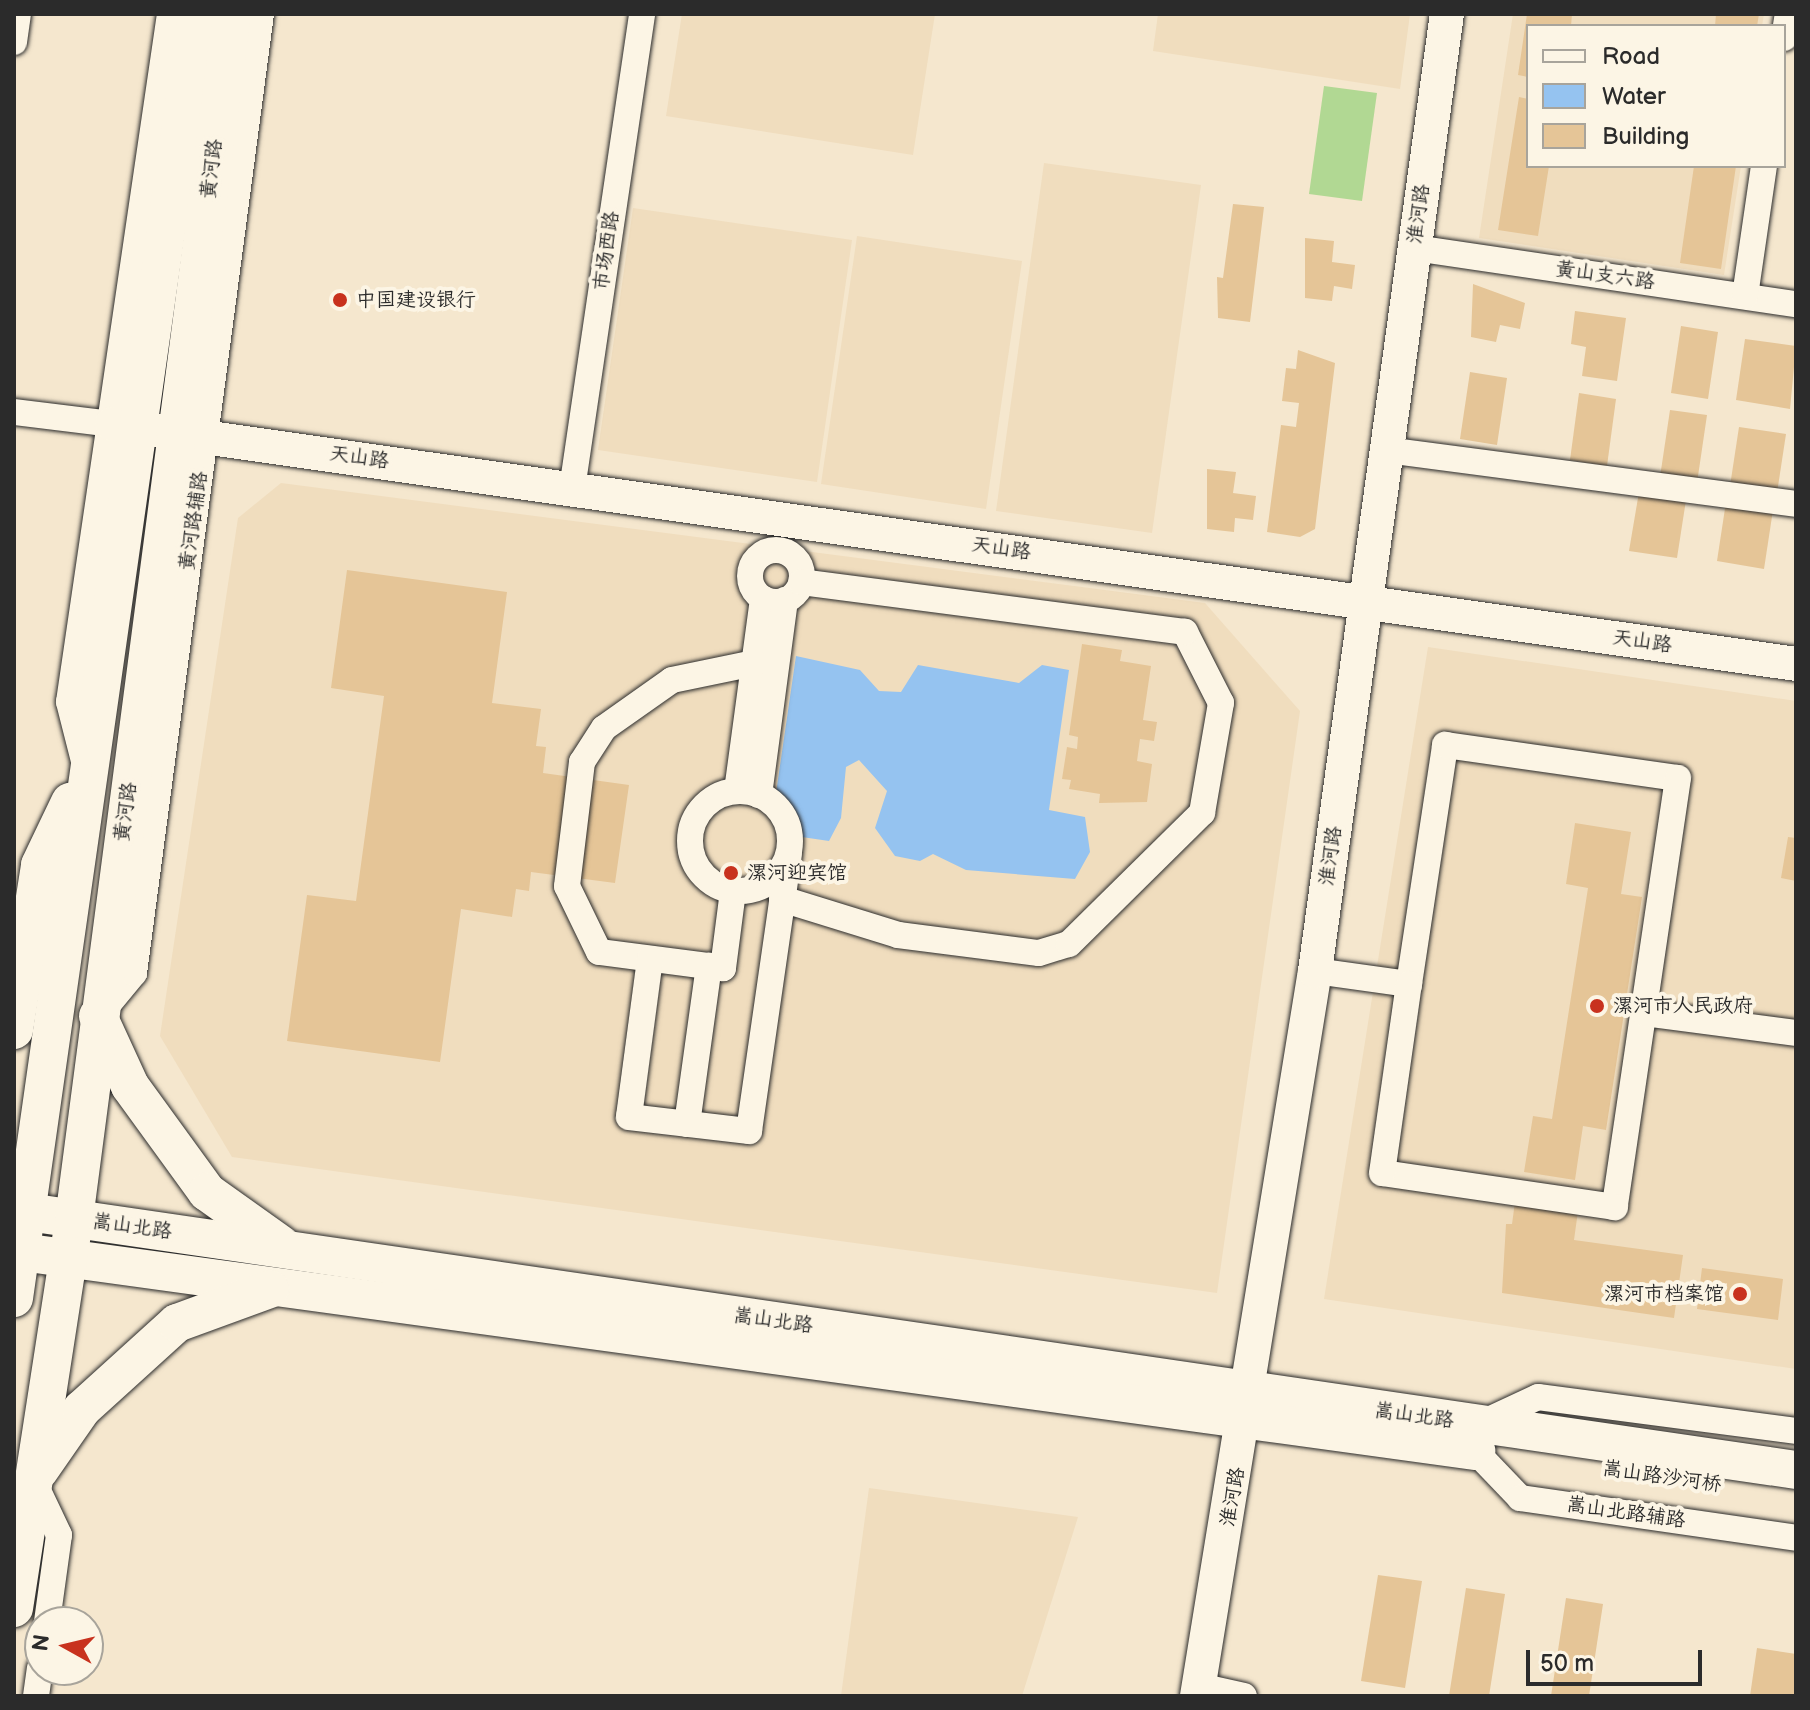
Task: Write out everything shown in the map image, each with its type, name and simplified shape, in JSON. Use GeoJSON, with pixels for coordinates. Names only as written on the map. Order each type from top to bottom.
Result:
{"type":"FeatureCollection","features":[{"type":"Feature","properties":{"kind":"main road","name":"黄河路"},"geometry":{"type":"LineString","coordinates":[[14,1298],[19,1211],[86,767],[125,426],[197,14]]}},
{"type":"Feature","properties":{"kind":"main road","name":"黄河路"},"geometry":{"type":"LineString","coordinates":[[14,1608],[74,1219],[98,1016],[192,435],[232,14]]}},
{"type":"Feature","properties":{"kind":"main road"},"geometry":{"type":"LineString","coordinates":[[14,1030],[40,865],[86,767]]}},
{"type":"Feature","properties":{"kind":"main road"},"geometry":{"type":"LineString","coordinates":[[98,1016],[130,1086],[207,1192],[289,1250]]}},
{"type":"Feature","properties":{"kind":"main road","name":"嵩山北路"},"geometry":{"type":"LineString","coordinates":[[19,1211],[289,1250],[1249,1406]]}},
{"type":"Feature","properties":{"kind":"main road","name":"嵩山北路"},"geometry":{"type":"LineString","coordinates":[[17,1251],[1249,1406],[1530,1445]]}},
{"type":"Feature","properties":{"kind":"main road"},"geometry":{"type":"LineString","coordinates":[[33,1479],[82,1409],[166,1332],[202,1311],[279,1286]]}},
{"type":"Feature","properties":{"kind":"main road","name":"嵩山路沙河桥"},"geometry":{"type":"LineString","coordinates":[[1530,1445],[1796,1470]]}},
{"type":"Feature","properties":{"kind":"main road","name":"嵩山路沙河桥"},"geometry":{"type":"LineString","coordinates":[[1530,1445],[1796,1495]]}},
{"type":"Feature","properties":{"kind":"street"},"geometry":{"type":"LineString","coordinates":[[14,42],[18,14]]}},
{"type":"Feature","properties":{"kind":"street"},"geometry":{"type":"LineString","coordinates":[[14,412],[125,426],[170,14]]}},
{"type":"Feature","properties":{"kind":"street"},"geometry":{"type":"LineString","coordinates":[[192,435],[261,14]]}},
{"type":"Feature","properties":{"kind":"street","name":"市场西路"},"geometry":{"type":"LineString","coordinates":[[572,489],[642,14]]}},
{"type":"Feature","properties":{"kind":"street","name":"淮河路"},"geometry":{"type":"LineString","coordinates":[[1198,1691],[1249,1406],[1315,971],[1447,14]]}},
{"type":"Feature","properties":{"kind":"street"},"geometry":{"type":"LineString","coordinates":[[1745,296],[1764,168]]}},
{"type":"Feature","properties":{"kind":"street","name":"黄山支六路"},"geometry":{"type":"LineString","coordinates":[[1415,248],[1796,304]]}},
{"type":"Feature","properties":{"kind":"street","name":"天山路"},"geometry":{"type":"LineString","coordinates":[[125,426],[572,489],[778,534],[1366,601],[1796,664]]}},
{"type":"Feature","properties":{"kind":"street"},"geometry":{"type":"LineString","coordinates":[[1387,450],[1796,504]]}},
{"type":"Feature","properties":{"kind":"street"},"geometry":{"type":"LineString","coordinates":[[748,793],[754,663],[783,594],[798,562],[778,534],[750,576],[783,594],[1185,632],[1221,703],[1202,813],[1069,944],[1039,953],[898,935],[782,899]]}},
{"type":"Feature","properties":{"kind":"street"},"geometry":{"type":"LineString","coordinates":[[748,793],[783,594]]}},
{"type":"Feature","properties":{"kind":"street"},"geometry":{"type":"LineString","coordinates":[[733,891],[723,968],[599,952],[567,886],[582,762],[604,728],[672,680],[754,663]]}},
{"type":"Feature","properties":{"kind":"street"},"geometry":{"type":"LineString","coordinates":[[1445,745],[1678,778],[1615,1207],[1382,1173],[1409,984],[1445,745]]}},
{"type":"Feature","properties":{"kind":"street"},"geometry":{"type":"LineString","coordinates":[[650,959],[629,1117],[749,1131],[789,855],[788,826],[748,793]]}},
{"type":"Feature","properties":{"kind":"street"},"geometry":{"type":"LineString","coordinates":[[748,793],[701,809],[690,847],[709,881],[733,891],[762,887],[789,855]]}},
{"type":"Feature","properties":{"kind":"street"},"geometry":{"type":"LineString","coordinates":[[687,1124],[709,966]]}},
{"type":"Feature","properties":{"kind":"street"},"geometry":{"type":"LineString","coordinates":[[1315,971],[1409,984]]}},
{"type":"Feature","properties":{"kind":"street"},"geometry":{"type":"LineString","coordinates":[[1644,1013],[1796,1033]]}},
{"type":"Feature","properties":{"kind":"street"},"geometry":{"type":"LineString","coordinates":[[1476,1438],[1538,1397],[1796,1431]]}},
{"type":"Feature","properties":{"kind":"street","name":"嵩山北路辅路"},"geometry":{"type":"LineString","coordinates":[[1476,1438],[1520,1498],[1796,1538]]}},
{"type":"Feature","properties":{"kind":"street"},"geometry":{"type":"LineString","coordinates":[[33,1479],[59,1535],[49,1606]]}},
{"type":"Feature","properties":{"kind":"street"},"geometry":{"type":"LineString","coordinates":[[1198,1691],[1244,1696]]}},
{"type":"Feature","properties":{"kind":"shaded area"},"geometry":{"type":"Polygon","coordinates":[[[682,14],[935,14],[913,155],[666,116],[682,14]]]}},
{"type":"Feature","properties":{"kind":"shaded area"},"geometry":{"type":"Polygon","coordinates":[[[1158,14],[1410,14],[1400,89],[1153,51],[1158,14]]]}},
{"type":"Feature","properties":{"kind":"shaded area"},"geometry":{"type":"Polygon","coordinates":[[[1513,14],[1764,14],[1762,24],[1526,24],[1526,168],[1741,168],[1724,275],[1479,238],[1513,14]]]}},
{"type":"Feature","properties":{"kind":"shaded area"},"geometry":{"type":"Polygon","coordinates":[[[1044,163],[1201,185],[1152,533],[996,511],[1044,163]]]}},
{"type":"Feature","properties":{"kind":"shaded area"},"geometry":{"type":"Polygon","coordinates":[[[633,208],[852,240],[817,482],[598,450],[633,208]]]}},
{"type":"Feature","properties":{"kind":"shaded area"},"geometry":{"type":"Polygon","coordinates":[[[857,236],[1022,261],[986,509],[821,484],[857,236]]]}},
{"type":"Feature","properties":{"kind":"shaded area","name":"漯河迎宾馆"},"geometry":{"type":"Polygon","coordinates":[[[281,483],[1205,603],[1300,711],[1217,1293],[232,1157],[160,1036],[238,518],[281,483]]]}},
{"type":"Feature","properties":{"kind":"shaded area","name":"漯河市人民政府"},"geometry":{"type":"Polygon","coordinates":[[[1428,647],[1796,701],[1796,1369],[1324,1299],[1428,647]]]}},
{"type":"Feature","properties":{"kind":"shaded area"},"geometry":{"type":"Polygon","coordinates":[[[869,1488],[1078,1517],[1022,1696],[841,1696],[869,1488]]]}},
{"type":"Feature","properties":{"kind":"green space"},"geometry":{"type":"Polygon","coordinates":[[[1324,86],[1377,93],[1362,201],[1309,194],[1324,86]]]}},
{"type":"Feature","properties":{"kind":"water"},"geometry":{"type":"Polygon","coordinates":[[[796,656],[860,670],[879,691],[901,692],[918,665],[1019,683],[1042,665],[1069,670],[1049,810],[1085,817],[1090,852],[1075,879],[966,870],[933,854],[920,861],[895,856],[875,828],[887,791],[859,760],[846,767],[841,818],[829,841],[795,836],[790,810],[776,793],[796,656]]]}},
{"type":"Feature","properties":{"kind":"building"},"geometry":{"type":"Polygon","coordinates":[[[1527,14],[1572,14],[1571,24],[1526,24],[1526,77],[1518,75],[1527,14]]]}},
{"type":"Feature","properties":{"kind":"building"},"geometry":{"type":"Polygon","coordinates":[[[1716,14],[1759,14],[1757,24],[1715,24],[1716,14]]]}},
{"type":"Feature","properties":{"kind":"building"},"geometry":{"type":"Polygon","coordinates":[[[1519,97],[1526,99],[1526,168],[1549,168],[1538,236],[1498,230],[1519,97]]]}},
{"type":"Feature","properties":{"kind":"building"},"geometry":{"type":"Polygon","coordinates":[[[1694,168],[1736,168],[1721,269],[1680,263],[1694,168]]]}},
{"type":"Feature","properties":{"kind":"building"},"geometry":{"type":"Polygon","coordinates":[[[1233,204],[1264,207],[1250,322],[1218,318],[1217,277],[1223,278],[1233,204]]]}},
{"type":"Feature","properties":{"kind":"building"},"geometry":{"type":"Polygon","coordinates":[[[1305,238],[1334,241],[1332,262],[1355,265],[1352,289],[1334,286],[1332,301],[1305,298],[1305,238]]]}},
{"type":"Feature","properties":{"kind":"building"},"geometry":{"type":"Polygon","coordinates":[[[1473,284],[1525,303],[1520,329],[1500,325],[1496,342],[1471,337],[1473,284]]]}},
{"type":"Feature","properties":{"kind":"building"},"geometry":{"type":"Polygon","coordinates":[[[1575,311],[1626,318],[1617,381],[1582,376],[1586,347],[1571,344],[1575,311]]]}},
{"type":"Feature","properties":{"kind":"building"},"geometry":{"type":"Polygon","coordinates":[[[1681,326],[1718,332],[1708,399],[1671,393],[1681,326]]]}},
{"type":"Feature","properties":{"kind":"building"},"geometry":{"type":"Polygon","coordinates":[[[1745,339],[1796,346],[1790,409],[1736,400],[1745,339]]]}},
{"type":"Feature","properties":{"kind":"building"},"geometry":{"type":"Polygon","coordinates":[[[1298,350],[1335,363],[1315,529],[1300,537],[1267,532],[1281,425],[1296,427],[1299,403],[1282,401],[1286,368],[1296,369],[1298,350]]]}},
{"type":"Feature","properties":{"kind":"building"},"geometry":{"type":"Polygon","coordinates":[[[1470,372],[1507,378],[1497,445],[1460,439],[1470,372]]]}},
{"type":"Feature","properties":{"kind":"building"},"geometry":{"type":"Polygon","coordinates":[[[1579,393],[1616,399],[1607,466],[1570,460],[1579,393]]]}},
{"type":"Feature","properties":{"kind":"building"},"geometry":{"type":"Polygon","coordinates":[[[1670,410],[1707,415],[1697,483],[1660,477],[1670,410]]]}},
{"type":"Feature","properties":{"kind":"building"},"geometry":{"type":"Polygon","coordinates":[[[1739,427],[1786,434],[1777,493],[1730,486],[1739,427]]]}},
{"type":"Feature","properties":{"kind":"building"},"geometry":{"type":"Polygon","coordinates":[[[1207,469],[1236,472],[1233,493],[1256,496],[1253,520],[1235,518],[1234,532],[1207,529],[1207,469]]]}},
{"type":"Feature","properties":{"kind":"building"},"geometry":{"type":"Polygon","coordinates":[[[1639,492],[1686,500],[1677,558],[1629,551],[1639,492]]]}},
{"type":"Feature","properties":{"kind":"building"},"geometry":{"type":"Polygon","coordinates":[[[1726,502],[1773,510],[1764,569],[1717,561],[1726,502]]]}},
{"type":"Feature","properties":{"kind":"building"},"geometry":{"type":"Polygon","coordinates":[[[347,570],[507,592],[492,703],[541,709],[536,746],[546,747],[543,773],[629,785],[615,883],[531,872],[529,891],[516,889],[512,917],[461,909],[440,1062],[287,1041],[307,895],[356,901],[384,696],[331,688],[347,570]]]}},
{"type":"Feature","properties":{"kind":"building"},"geometry":{"type":"Polygon","coordinates":[[[1082,644],[1122,650],[1120,661],[1151,666],[1143,720],[1157,722],[1154,741],[1140,739],[1137,761],[1152,764],[1147,802],[1099,803],[1100,794],[1069,789],[1071,780],[1062,779],[1067,747],[1077,749],[1078,737],[1069,735],[1082,644]]]}},
{"type":"Feature","properties":{"kind":"building","name":"漯河市人民政府"},"geometry":{"type":"Polygon","coordinates":[[[1575,823],[1631,832],[1621,894],[1642,897],[1606,1130],[1583,1126],[1575,1180],[1524,1172],[1533,1116],[1552,1119],[1588,888],[1566,884],[1575,823]]]}},
{"type":"Feature","properties":{"kind":"building"},"geometry":{"type":"Polygon","coordinates":[[[1788,837],[1796,838],[1796,881],[1781,878],[1788,837]]]}},
{"type":"Feature","properties":{"kind":"building"},"geometry":{"type":"Polygon","coordinates":[[[1515,1202],[1578,1211],[1574,1240],[1683,1255],[1674,1318],[1502,1293],[1506,1224],[1512,1224],[1515,1202]]]}},
{"type":"Feature","properties":{"kind":"building","name":"漯河市档案馆"},"geometry":{"type":"Polygon","coordinates":[[[1702,1268],[1783,1279],[1778,1320],[1697,1309],[1702,1268]]]}},
{"type":"Feature","properties":{"kind":"building"},"geometry":{"type":"Polygon","coordinates":[[[1378,1575],[1422,1581],[1405,1688],[1361,1681],[1378,1575]]]}},
{"type":"Feature","properties":{"kind":"building"},"geometry":{"type":"Polygon","coordinates":[[[1466,1588],[1505,1594],[1489,1696],[1449,1696],[1466,1588]]]}},
{"type":"Feature","properties":{"kind":"building"},"geometry":{"type":"Polygon","coordinates":[[[1566,1598],[1603,1604],[1589,1696],[1551,1696],[1566,1598]]]}},
{"type":"Feature","properties":{"kind":"building"},"geometry":{"type":"Polygon","coordinates":[[[1757,1648],[1796,1654],[1796,1696],[1750,1696],[1757,1648]]]}},
{"type":"Feature","properties":{"kind":"place","name":"中国建设银行"},"geometry":{"type":"Point","coordinates":[340,300]}},
{"type":"Feature","properties":{"kind":"place","name":"漯河迎宾馆"},"geometry":{"type":"Point","coordinates":[731,873]}},
{"type":"Feature","properties":{"kind":"place","name":"漯河市人民政府"},"geometry":{"type":"Point","coordinates":[1597,1006]}},
{"type":"Feature","properties":{"kind":"place","name":"漯河市档案馆"},"geometry":{"type":"Point","coordinates":[1740,1294]}}]}
